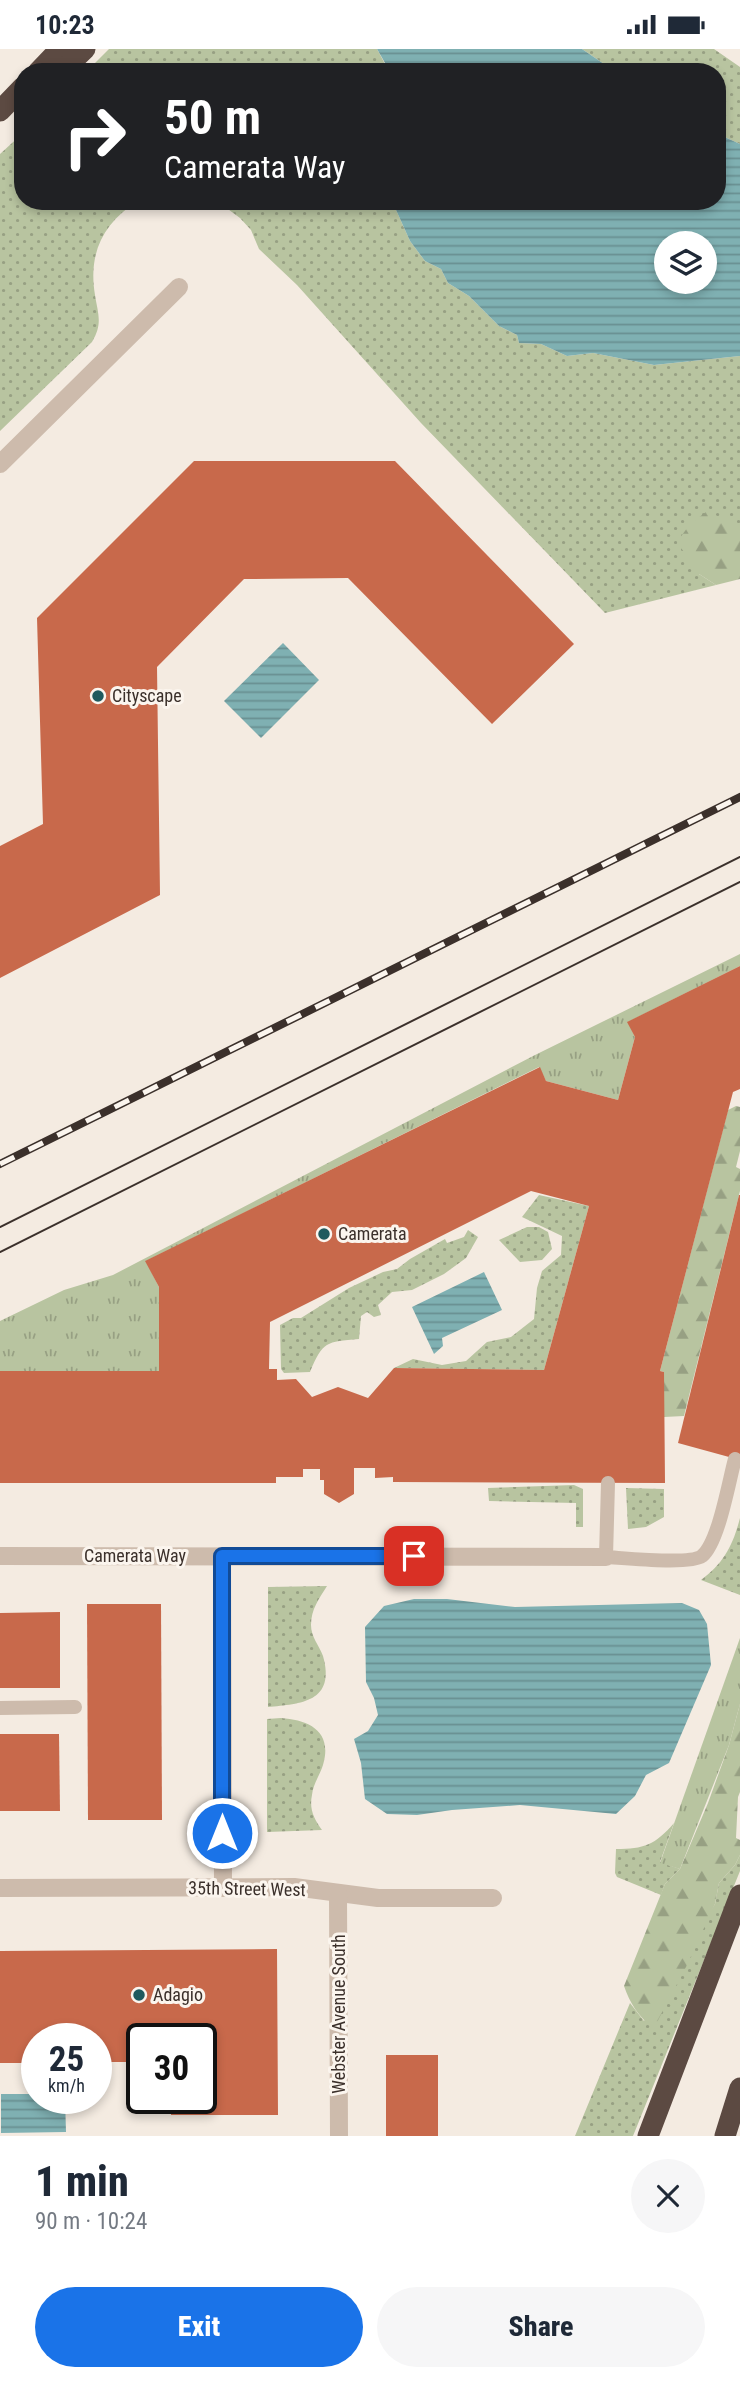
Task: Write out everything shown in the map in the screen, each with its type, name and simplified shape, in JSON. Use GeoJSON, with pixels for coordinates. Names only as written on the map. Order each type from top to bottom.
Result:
{"type":"FeatureCollection","features":[{"type":"Feature","properties":{"kind":"highway"},"geometry":{"type":"LineString","coordinates":[[47,63],[60,49]]}},
{"type":"Feature","properties":{"kind":"highway"},"geometry":{"type":"LineString","coordinates":[[70,63],[85,49]]}},
{"type":"Feature","properties":{"kind":"highway"},"geometry":{"type":"LineString","coordinates":[[0,113],[14,97]]}},
{"type":"Feature","properties":{"kind":"highway"},"geometry":{"type":"LineString","coordinates":[[648,2136],[740,1895]]}},
{"type":"Feature","properties":{"kind":"highway"},"geometry":{"type":"LineString","coordinates":[[724,2136],[740,2088]]}},
{"type":"Feature","properties":{"kind":"street"},"geometry":{"type":"LineString","coordinates":[[0,464],[179,287]]}},
{"type":"Feature","properties":{"kind":"street","name":"Camerata Way"},"geometry":{"type":"LineString","coordinates":[[0,1556],[606,1557]]}},
{"type":"Feature","properties":{"kind":"street"},"geometry":{"type":"LineString","coordinates":[[222,1556],[223,1888]]}},
{"type":"Feature","properties":{"kind":"street","name":"35th Street West"},"geometry":{"type":"LineString","coordinates":[[0,1888],[294,1887],[378,1898],[493,1898]]}},
{"type":"Feature","properties":{"kind":"street","name":"Webster Avenue South"},"geometry":{"type":"LineString","coordinates":[[338,1893],[339,2136]]}},
{"type":"Feature","properties":{"kind":"lane"},"geometry":{"type":"LineString","coordinates":[[608,1483],[606,1557],[690,1561],[703,1555],[716,1531],[734,1459]]}},
{"type":"Feature","properties":{"kind":"lane"},"geometry":{"type":"LineString","coordinates":[[0,1708],[75,1707]]}},
{"type":"Feature","properties":{"kind":"green space"},"geometry":{"type":"Polygon","coordinates":[[[109,49],[377,49],[384,63],[95,63],[109,49]]]}},
{"type":"Feature","properties":{"kind":"green space"},"geometry":{"type":"Polygon","coordinates":[[[582,49],[714,49],[740,67],[740,144],[726,138],[726,63],[603,63],[582,49]]]}},
{"type":"Feature","properties":{"kind":"green space"},"geometry":{"type":"Polygon","coordinates":[[[14,141],[14,210],[126,210],[107,229],[96,253],[93,280],[99,324],[92,342],[0,431],[0,154],[14,141]]]}},
{"type":"Feature","properties":{"kind":"green space"},"geometry":{"type":"Polygon","coordinates":[[[229,210],[396,210],[410,241],[425,261],[441,269],[448,283],[469,296],[499,326],[517,335],[519,343],[541,344],[567,356],[593,353],[654,365],[740,356],[740,524],[699,574],[716,585],[605,613],[421,423],[297,285],[259,249],[251,230],[229,210]]]}},
{"type":"Feature","properties":{"kind":"green space"},"geometry":{"type":"Polygon","coordinates":[[[706,512],[740,524],[740,579],[716,585],[699,574],[677,542],[690,524],[706,512]]]}},
{"type":"Feature","properties":{"kind":"green space"},"geometry":{"type":"Polygon","coordinates":[[[740,954],[740,966],[628,1022],[635,1037],[618,1100],[546,1081],[539,1067],[146,1261],[159,1287],[159,1371],[0,1371],[0,1321],[64,1290],[113,1275],[535,1055],[740,954]]]}},
{"type":"Feature","properties":{"kind":"green space"},"geometry":{"type":"Polygon","coordinates":[[[740,1107],[740,1151],[736,1167],[740,1169],[740,1191],[684,1416],[664,1417],[664,1372],[660,1371],[728,1110],[740,1107]]]}},
{"type":"Feature","properties":{"kind":"green space"},"geometry":{"type":"Polygon","coordinates":[[[539,1195],[589,1206],[544,1370],[394,1368],[413,1359],[442,1365],[466,1361],[487,1342],[511,1337],[534,1319],[537,1288],[542,1271],[561,1255],[562,1236],[522,1217],[539,1195]]]}},
{"type":"Feature","properties":{"kind":"green space"},"geometry":{"type":"Polygon","coordinates":[[[527,1227],[539,1227],[548,1232],[552,1249],[542,1260],[520,1262],[499,1240],[527,1227]]]}},
{"type":"Feature","properties":{"kind":"green space"},"geometry":{"type":"Polygon","coordinates":[[[468,1230],[478,1237],[466,1258],[444,1274],[412,1290],[392,1292],[378,1305],[381,1315],[374,1317],[367,1312],[361,1316],[359,1339],[327,1345],[318,1354],[310,1372],[284,1373],[281,1369],[280,1325],[293,1318],[301,1318],[349,1288],[383,1272],[397,1269],[445,1239],[447,1243],[464,1237],[468,1230]]]}},
{"type":"Feature","properties":{"kind":"green space"},"geometry":{"type":"Polygon","coordinates":[[[574,1485],[583,1489],[583,1527],[576,1527],[576,1503],[489,1501],[488,1488],[574,1485]]]}},
{"type":"Feature","properties":{"kind":"green space"},"geometry":{"type":"Polygon","coordinates":[[[626,1488],[664,1489],[664,1517],[646,1527],[628,1529],[626,1488]]]}},
{"type":"Feature","properties":{"kind":"green space"},"geometry":{"type":"Polygon","coordinates":[[[740,1518],[740,1595],[701,1580],[716,1567],[726,1553],[740,1518]]]}},
{"type":"Feature","properties":{"kind":"green space"},"geometry":{"type":"Polygon","coordinates":[[[327,1586],[311,1619],[311,1629],[323,1656],[325,1683],[313,1698],[268,1707],[268,1587],[327,1586]]]}},
{"type":"Feature","properties":{"kind":"green space"},"geometry":{"type":"Polygon","coordinates":[[[740,1638],[740,1704],[729,1745],[680,1869],[660,1863],[740,1638]]]}},
{"type":"Feature","properties":{"kind":"green space"},"geometry":{"type":"Polygon","coordinates":[[[740,1704],[740,1792],[736,1838],[740,1840],[740,1855],[719,1883],[715,1904],[654,2028],[635,2009],[624,1986],[665,1884],[680,1869],[708,1803],[729,1745],[740,1704]]]}},
{"type":"Feature","properties":{"kind":"green space"},"geometry":{"type":"Polygon","coordinates":[[[267,1719],[301,1721],[316,1729],[325,1744],[323,1765],[311,1800],[313,1814],[322,1830],[267,1832],[267,1719]]]}},
{"type":"Feature","properties":{"kind":"green space"},"geometry":{"type":"Polygon","coordinates":[[[674,1823],[660,1862],[680,1869],[665,1884],[661,1895],[617,1877],[616,1849],[634,1848],[655,1841],[674,1823]]]}},
{"type":"Feature","properties":{"kind":"green space"},"geometry":{"type":"Polygon","coordinates":[[[740,1855],[740,1871],[633,2136],[575,2136],[630,2003],[644,2021],[715,1904],[719,1883],[740,1855]]]}},
{"type":"Feature","properties":{"kind":"water"},"geometry":{"type":"Polygon","coordinates":[[[377,49],[582,49],[603,63],[385,63],[377,49]]]}},
{"type":"Feature","properties":{"kind":"water"},"geometry":{"type":"Polygon","coordinates":[[[726,138],[740,144],[740,356],[654,365],[593,353],[567,356],[541,344],[519,343],[517,335],[499,326],[469,296],[448,283],[441,269],[425,261],[410,241],[396,210],[726,210],[726,138]]]}},
{"type":"Feature","properties":{"kind":"water"},"geometry":{"type":"Polygon","coordinates":[[[283,643],[319,680],[261,738],[224,701],[283,643]]]}},
{"type":"Feature","properties":{"kind":"water"},"geometry":{"type":"Polygon","coordinates":[[[484,1272],[502,1310],[442,1338],[443,1346],[434,1354],[412,1307],[484,1272]]]}},
{"type":"Feature","properties":{"kind":"water"},"geometry":{"type":"Polygon","coordinates":[[[414,1599],[447,1599],[515,1607],[682,1603],[699,1610],[707,1624],[711,1665],[669,1763],[646,1775],[635,1796],[616,1814],[520,1805],[417,1815],[387,1814],[365,1799],[361,1763],[354,1739],[368,1731],[378,1715],[366,1682],[365,1627],[384,1606],[414,1599]]]}},
{"type":"Feature","properties":{"kind":"water"},"geometry":{"type":"Polygon","coordinates":[[[1,2094],[21,2094],[21,2114],[65,2114],[66,2132],[1,2133],[1,2094]]]}},
{"type":"Feature","properties":{"kind":"building","name":"Cityscape"},"geometry":{"type":"Polygon","coordinates":[[[194,461],[395,461],[574,644],[492,724],[348,578],[244,579],[157,667],[160,895],[0,978],[0,846],[43,824],[37,618],[194,461]]]}},
{"type":"Feature","properties":{"kind":"building","name":"Camerata"},"geometry":{"type":"Polygon","coordinates":[[[740,966],[740,1089],[733,1092],[660,1371],[664,1372],[665,1483],[393,1482],[393,1477],[375,1478],[375,1468],[354,1468],[354,1494],[339,1503],[324,1494],[324,1480],[320,1480],[320,1469],[303,1469],[303,1477],[276,1477],[276,1483],[0,1483],[0,1371],[159,1371],[159,1287],[145,1261],[540,1067],[546,1081],[618,1100],[635,1037],[627,1022],[740,966]],[[531,1191],[270,1322],[269,1369],[277,1369],[277,1380],[296,1379],[312,1397],[338,1387],[368,1398],[394,1368],[544,1370],[589,1206],[531,1191]]]}},
{"type":"Feature","properties":{"kind":"building"},"geometry":{"type":"Polygon","coordinates":[[[740,1195],[740,1460],[678,1443],[740,1195]]]}},
{"type":"Feature","properties":{"kind":"building"},"geometry":{"type":"Polygon","coordinates":[[[87,1604],[161,1604],[162,1820],[88,1820],[87,1604]]]}},
{"type":"Feature","properties":{"kind":"building"},"geometry":{"type":"Polygon","coordinates":[[[60,1612],[60,1688],[0,1688],[0,1613],[60,1612]]]}},
{"type":"Feature","properties":{"kind":"building"},"geometry":{"type":"Polygon","coordinates":[[[0,1734],[59,1734],[60,1811],[0,1811],[0,1734]]]}},
{"type":"Feature","properties":{"kind":"building","name":"Adagio"},"geometry":{"type":"Polygon","coordinates":[[[277,1949],[278,2115],[171,2115],[217,2114],[217,2023],[126,2023],[126,2062],[112,2062],[112,2023],[21,2023],[21,2063],[0,2063],[0,1951],[277,1949]]]}},
{"type":"Feature","properties":{"kind":"building"},"geometry":{"type":"Polygon","coordinates":[[[386,2055],[438,2055],[438,2136],[386,2136],[386,2055]]]}},
{"type":"Feature","properties":{"kind":"tram line"},"geometry":{"type":"LineString","coordinates":[[0,1227],[740,857]]}},
{"type":"Feature","properties":{"kind":"tram line"},"geometry":{"type":"LineString","coordinates":[[0,1252],[740,882]]}},
{"type":"Feature","properties":{"kind":"railway"},"geometry":{"type":"LineString","coordinates":[[0,1164],[740,797]]}},
{"type":"Feature","properties":{"kind":"place","name":"Cityscape"},"geometry":{"type":"Point","coordinates":[98,696]}},
{"type":"Feature","properties":{"kind":"place","name":"Camerata"},"geometry":{"type":"Point","coordinates":[324,1234]}},
{"type":"Feature","properties":{"kind":"place","name":"Adagio"},"geometry":{"type":"Point","coordinates":[139,1995]}},
{"type":"Feature","properties":{"kind":"route"},"geometry":{"type":"LineString","coordinates":[[222,1833],[222,1556],[414,1556]]}}]}
